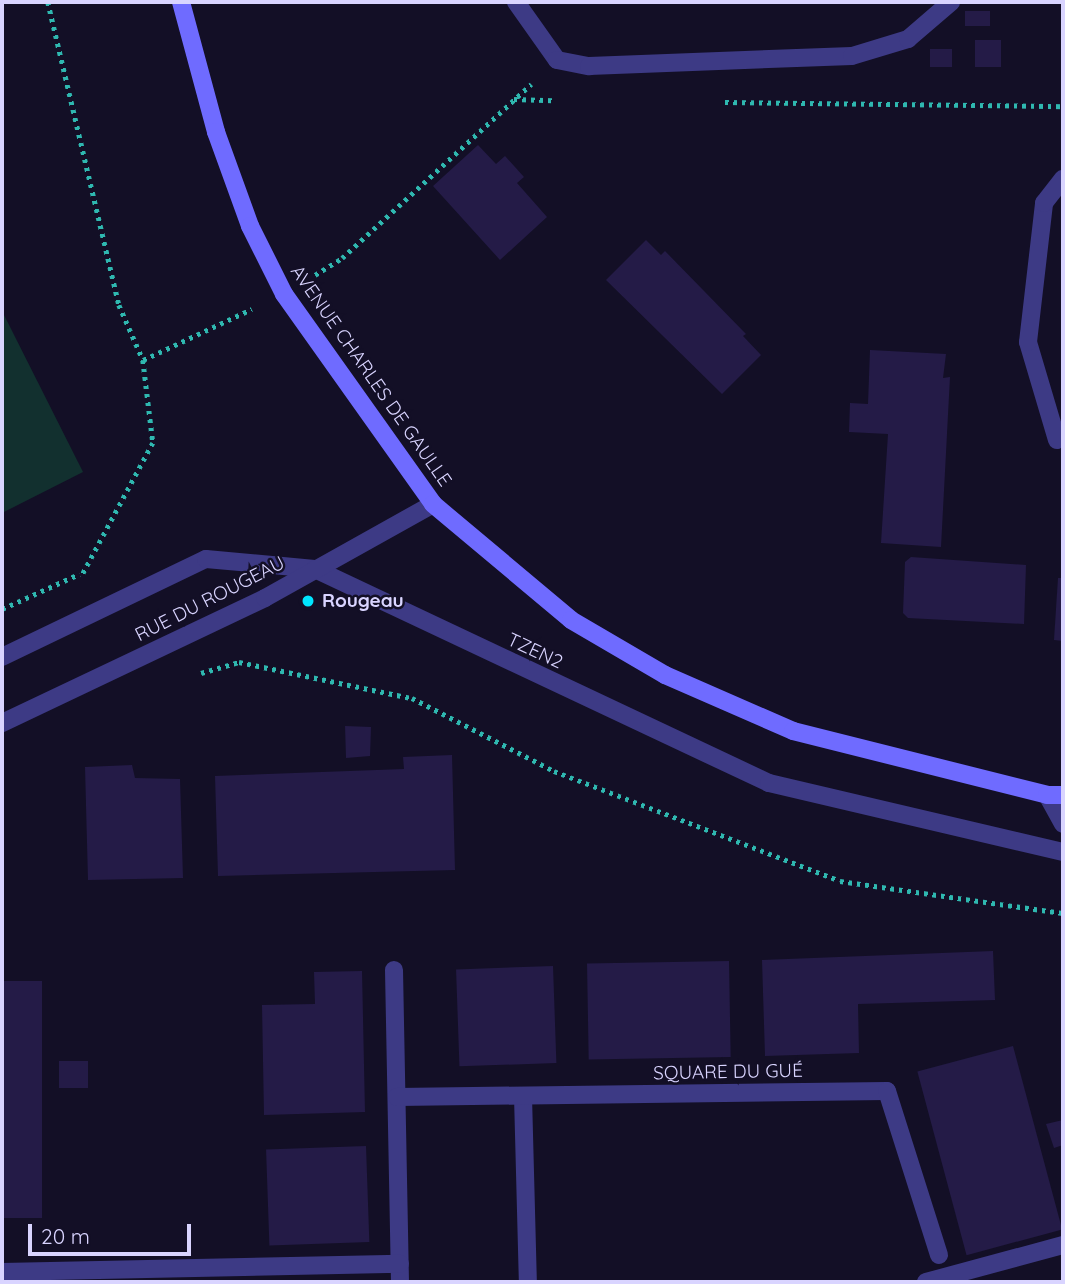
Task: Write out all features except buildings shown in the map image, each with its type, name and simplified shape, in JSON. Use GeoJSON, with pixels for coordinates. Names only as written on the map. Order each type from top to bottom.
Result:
{"type":"FeatureCollection","features":[{"type":"Feature","properties":{"kind":"street","name":"AVENUE CHARLES DE GAULLE"},"geometry":{"type":"LineString","coordinates":[[181,2],[216,132],[250,226],[284,295],[433,504],[571,620],[665,675],[793,731],[1055,795]]}},
{"type":"Feature","properties":{"kind":"street"},"geometry":{"type":"LineString","coordinates":[[516,2],[557,60],[589,66],[852,57],[908,39],[951,2]]}},
{"type":"Feature","properties":{"kind":"street"},"geometry":{"type":"LineString","coordinates":[[1057,440],[1028,342],[1044,203],[1063,179]]}},
{"type":"Feature","properties":{"kind":"street","name":"RUE DU ROUGEAU"},"geometry":{"type":"LineString","coordinates":[[2,723],[316,569],[433,504]]}},
{"type":"Feature","properties":{"kind":"street","name":"TZEN2"},"geometry":{"type":"LineString","coordinates":[[2,657],[206,559],[316,569],[769,783],[1063,852]]}},
{"type":"Feature","properties":{"kind":"street"},"geometry":{"type":"LineString","coordinates":[[1055,795],[1063,824]]}},
{"type":"Feature","properties":{"kind":"street"},"geometry":{"type":"LineString","coordinates":[[2,1272],[400,1273],[394,970]]}},
{"type":"Feature","properties":{"kind":"street","name":"SQUARE DU GUÉ"},"geometry":{"type":"LineString","coordinates":[[397,1097],[887,1091],[939,1255]]}},
{"type":"Feature","properties":{"kind":"street"},"geometry":{"type":"LineString","coordinates":[[523,1096],[528,1282]]}},
{"type":"Feature","properties":{"kind":"street"},"geometry":{"type":"LineString","coordinates":[[926,1282],[1063,1245]]}},
{"type":"Feature","properties":{"kind":"path"},"geometry":{"type":"LineString","coordinates":[[143,360],[284,295],[342,258],[557,60]]}},
{"type":"Feature","properties":{"kind":"path"},"geometry":{"type":"LineString","coordinates":[[514,99],[556,100]]}},
{"type":"Feature","properties":{"kind":"path"},"geometry":{"type":"LineString","coordinates":[[720,102],[1063,106]]}},
{"type":"Feature","properties":{"kind":"path"},"geometry":{"type":"LineString","coordinates":[[2,609],[79,575]]}},
{"type":"Feature","properties":{"kind":"green space"},"geometry":{"type":"Polygon","coordinates":[[[2,311],[83,472],[2,513],[2,311]]]}},
{"type":"Feature","properties":{"kind":"place","name":"Rougeau"},"geometry":{"type":"Point","coordinates":[308,601]}}]}
